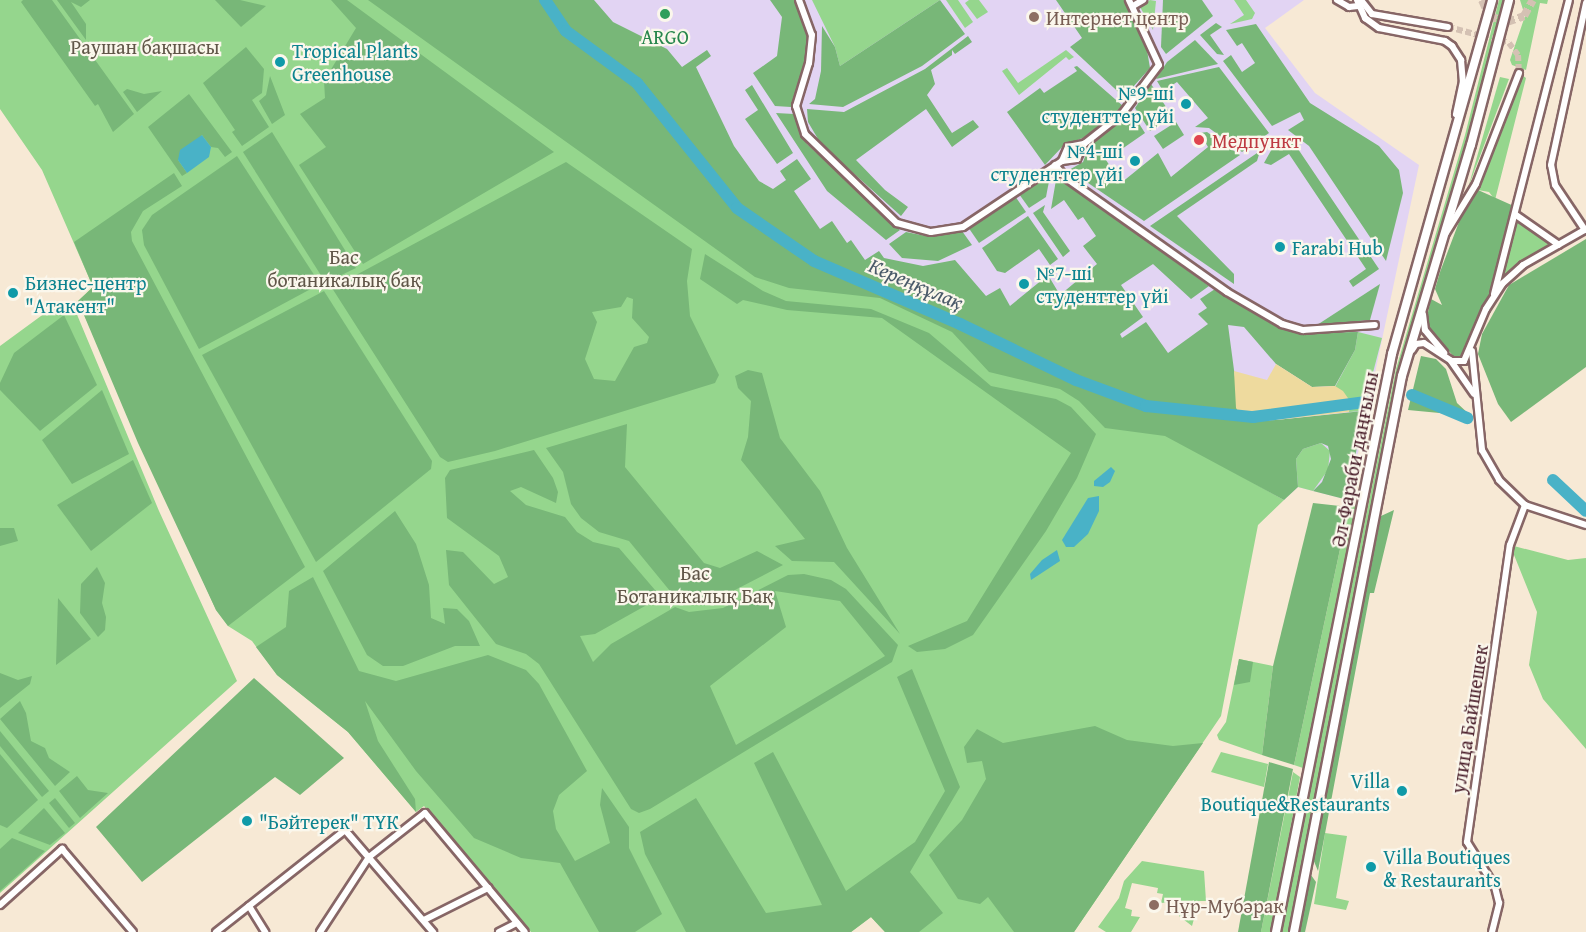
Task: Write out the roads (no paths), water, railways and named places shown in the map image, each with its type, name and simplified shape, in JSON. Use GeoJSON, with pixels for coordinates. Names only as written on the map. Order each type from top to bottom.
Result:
{"type":"FeatureCollection","features":[{"type":"Feature","properties":{"kind":"main road","name":"Әл-Фараби даңғылы"},"geometry":{"type":"LineString","coordinates":[[1276,932],[1388,370],[1492,0]]}},
{"type":"Feature","properties":{"kind":"main road","name":"Әл-Фараби даңғылы"},"geometry":{"type":"LineString","coordinates":[[1294,932],[1402,376],[1509,0]]}},
{"type":"Feature","properties":{"kind":"street"},"geometry":{"type":"LineString","coordinates":[[800,0],[812,41],[796,106],[800,123],[814,146],[897,224],[922,232],[963,227],[1062,160],[1068,147],[1084,144]]}},
{"type":"Feature","properties":{"kind":"street"},"geometry":{"type":"LineString","coordinates":[[1062,160],[1077,159],[1084,144],[1122,114],[1159,65],[1131,3],[1143,0]]}},
{"type":"Feature","properties":{"kind":"street"},"geometry":{"type":"LineString","coordinates":[[1337,0],[1349,7],[1358,2]]}},
{"type":"Feature","properties":{"kind":"street"},"geometry":{"type":"LineString","coordinates":[[1458,369],[1473,348],[1494,294],[1569,0]]}},
{"type":"Feature","properties":{"kind":"street"},"geometry":{"type":"LineString","coordinates":[[1358,2],[1372,14],[1448,27]]}},
{"type":"Feature","properties":{"kind":"street"},"geometry":{"type":"LineString","coordinates":[[1358,2],[1371,24],[1387,31],[1445,41],[1461,60],[1461,90],[1436,202]]}},
{"type":"Feature","properties":{"kind":"street"},"geometry":{"type":"LineString","coordinates":[[1494,294],[1523,265],[1585,230],[1555,185],[1551,165],[1586,3]]}},
{"type":"Feature","properties":{"kind":"street"},"geometry":{"type":"LineString","coordinates":[[1371,24],[1372,14]]}},
{"type":"Feature","properties":{"kind":"street"},"geometry":{"type":"LineString","coordinates":[[1443,236],[1453,226],[1476,184],[1519,73]]}},
{"type":"Feature","properties":{"kind":"street"},"geometry":{"type":"LineString","coordinates":[[1055,165],[1066,178],[1227,292],[1282,324],[1303,330],[1375,325]]}},
{"type":"Feature","properties":{"kind":"street"},"geometry":{"type":"LineString","coordinates":[[1516,215],[1559,245]]}},
{"type":"Feature","properties":{"kind":"street"},"geometry":{"type":"LineString","coordinates":[[1428,284],[1423,324],[1430,338],[1452,361],[1476,397]]}},
{"type":"Feature","properties":{"kind":"street"},"geometry":{"type":"LineString","coordinates":[[1402,376],[1413,347],[1420,342],[1452,361],[1464,361]]}},
{"type":"Feature","properties":{"kind":"street"},"geometry":{"type":"LineString","coordinates":[[1473,348],[1482,450],[1499,480],[1525,505],[1586,525]]}},
{"type":"Feature","properties":{"kind":"street","name":"улица Байшешек"},"geometry":{"type":"LineString","coordinates":[[1492,932],[1499,903],[1495,887],[1467,842],[1510,545],[1525,505]]}},
{"type":"Feature","properties":{"kind":"street"},"geometry":{"type":"LineString","coordinates":[[320,932],[369,857],[425,813],[525,932]]}},
{"type":"Feature","properties":{"kind":"street"},"geometry":{"type":"LineString","coordinates":[[216,932],[345,830],[433,932]]}},
{"type":"Feature","properties":{"kind":"street"},"geometry":{"type":"LineString","coordinates":[[0,905],[62,849],[134,932]]}},
{"type":"Feature","properties":{"kind":"street"},"geometry":{"type":"LineString","coordinates":[[424,920],[488,888]]}},
{"type":"Feature","properties":{"kind":"street"},"geometry":{"type":"LineString","coordinates":[[249,906],[265,932]]}},
{"type":"Feature","properties":{"kind":"street"},"geometry":{"type":"LineString","coordinates":[[499,932],[517,922]]}},
{"type":"Feature","properties":{"kind":"water"},"geometry":{"type":"Polygon","coordinates":[[[202,135],[211,147],[209,157],[187,173],[178,160],[180,150],[202,135]]]}},
{"type":"Feature","properties":{"kind":"water"},"geometry":{"type":"Polygon","coordinates":[[[1111,467],[1115,471],[1110,482],[1103,487],[1094,486],[1094,481],[1111,467]]]}},
{"type":"Feature","properties":{"kind":"water"},"geometry":{"type":"Polygon","coordinates":[[[1099,496],[1099,511],[1088,534],[1074,547],[1066,547],[1062,540],[1088,498],[1099,496]]]}},
{"type":"Feature","properties":{"kind":"water"},"geometry":{"type":"Polygon","coordinates":[[[1057,550],[1060,561],[1031,580],[1030,574],[1042,560],[1057,550]]]}},
{"type":"Feature","properties":{"kind":"waterway","name":"Кереңқұлақ"},"geometry":{"type":"LineString","coordinates":[[545,0],[566,31],[637,83],[737,208],[814,261],[960,324],[1076,380],[1146,406],[1253,417],[1366,402]]}},
{"type":"Feature","properties":{"kind":"waterway","name":"Кереңқұлақ"},"geometry":{"type":"LineString","coordinates":[[1412,395],[1467,418]]}},
{"type":"Feature","properties":{"kind":"waterway","name":"Кереңқұлақ"},"geometry":{"type":"LineString","coordinates":[[1553,480],[1586,511]]}},
{"type":"Feature","properties":{"kind":"tunnel"},"geometry":{"type":"LineString","coordinates":[[1482,0],[1489,16],[1507,22],[1524,16],[1533,0]]}},
{"type":"Feature","properties":{"kind":"tunnel"},"geometry":{"type":"LineString","coordinates":[[1448,27],[1509,43],[1518,55],[1519,73]]}},
{"type":"Feature","properties":{"kind":"place","name":"ARGO"},"geometry":{"type":"Point","coordinates":[665,14]}},
{"type":"Feature","properties":{"kind":"place","name":"Интернет центр"},"geometry":{"type":"Point","coordinates":[1034,17]}},
{"type":"Feature","properties":{"kind":"place","name":"Tropical Plants Greenhouse"},"geometry":{"type":"Point","coordinates":[280,62]}},
{"type":"Feature","properties":{"kind":"place","name":"№9-ші студенттер үйі"},"geometry":{"type":"Point","coordinates":[1186,104]}},
{"type":"Feature","properties":{"kind":"place","name":"Медпункт"},"geometry":{"type":"Point","coordinates":[1199,140]}},
{"type":"Feature","properties":{"kind":"place","name":"№4-ші студенттер үйі"},"geometry":{"type":"Point","coordinates":[1135,161]}},
{"type":"Feature","properties":{"kind":"place","name":"Farabi Hub"},"geometry":{"type":"Point","coordinates":[1280,247]}},
{"type":"Feature","properties":{"kind":"place","name":"№7-ші студенттер үйі"},"geometry":{"type":"Point","coordinates":[1024,284]}},
{"type":"Feature","properties":{"kind":"place","name":"Бизнес-центр \"Атакент\""},"geometry":{"type":"Point","coordinates":[13,293]}},
{"type":"Feature","properties":{"kind":"place","name":"Villa Boutique&Restaurants"},"geometry":{"type":"Point","coordinates":[1402,791]}},
{"type":"Feature","properties":{"kind":"place","name":"\"Бәйтерек\" ТҮК"},"geometry":{"type":"Point","coordinates":[247,821]}},
{"type":"Feature","properties":{"kind":"place","name":"Villa Boutiques & Restaurants"},"geometry":{"type":"Point","coordinates":[1371,867]}},
{"type":"Feature","properties":{"kind":"place","name":"Нұр-Мубәрак"},"geometry":{"type":"Point","coordinates":[1154,905]}},
{"type":"Feature","properties":{"kind":"park label","name":"Раушан бақшасы"},"geometry":{"type":"Point","coordinates":[145,46]}},
{"type":"Feature","properties":{"kind":"park label","name":"Бас ботаникалық бақ"},"geometry":{"type":"Point","coordinates":[344,268]}},
{"type":"Feature","properties":{"kind":"park label","name":"Бас Ботаникалық Бақ"},"geometry":{"type":"Point","coordinates":[695,584]}}]}
